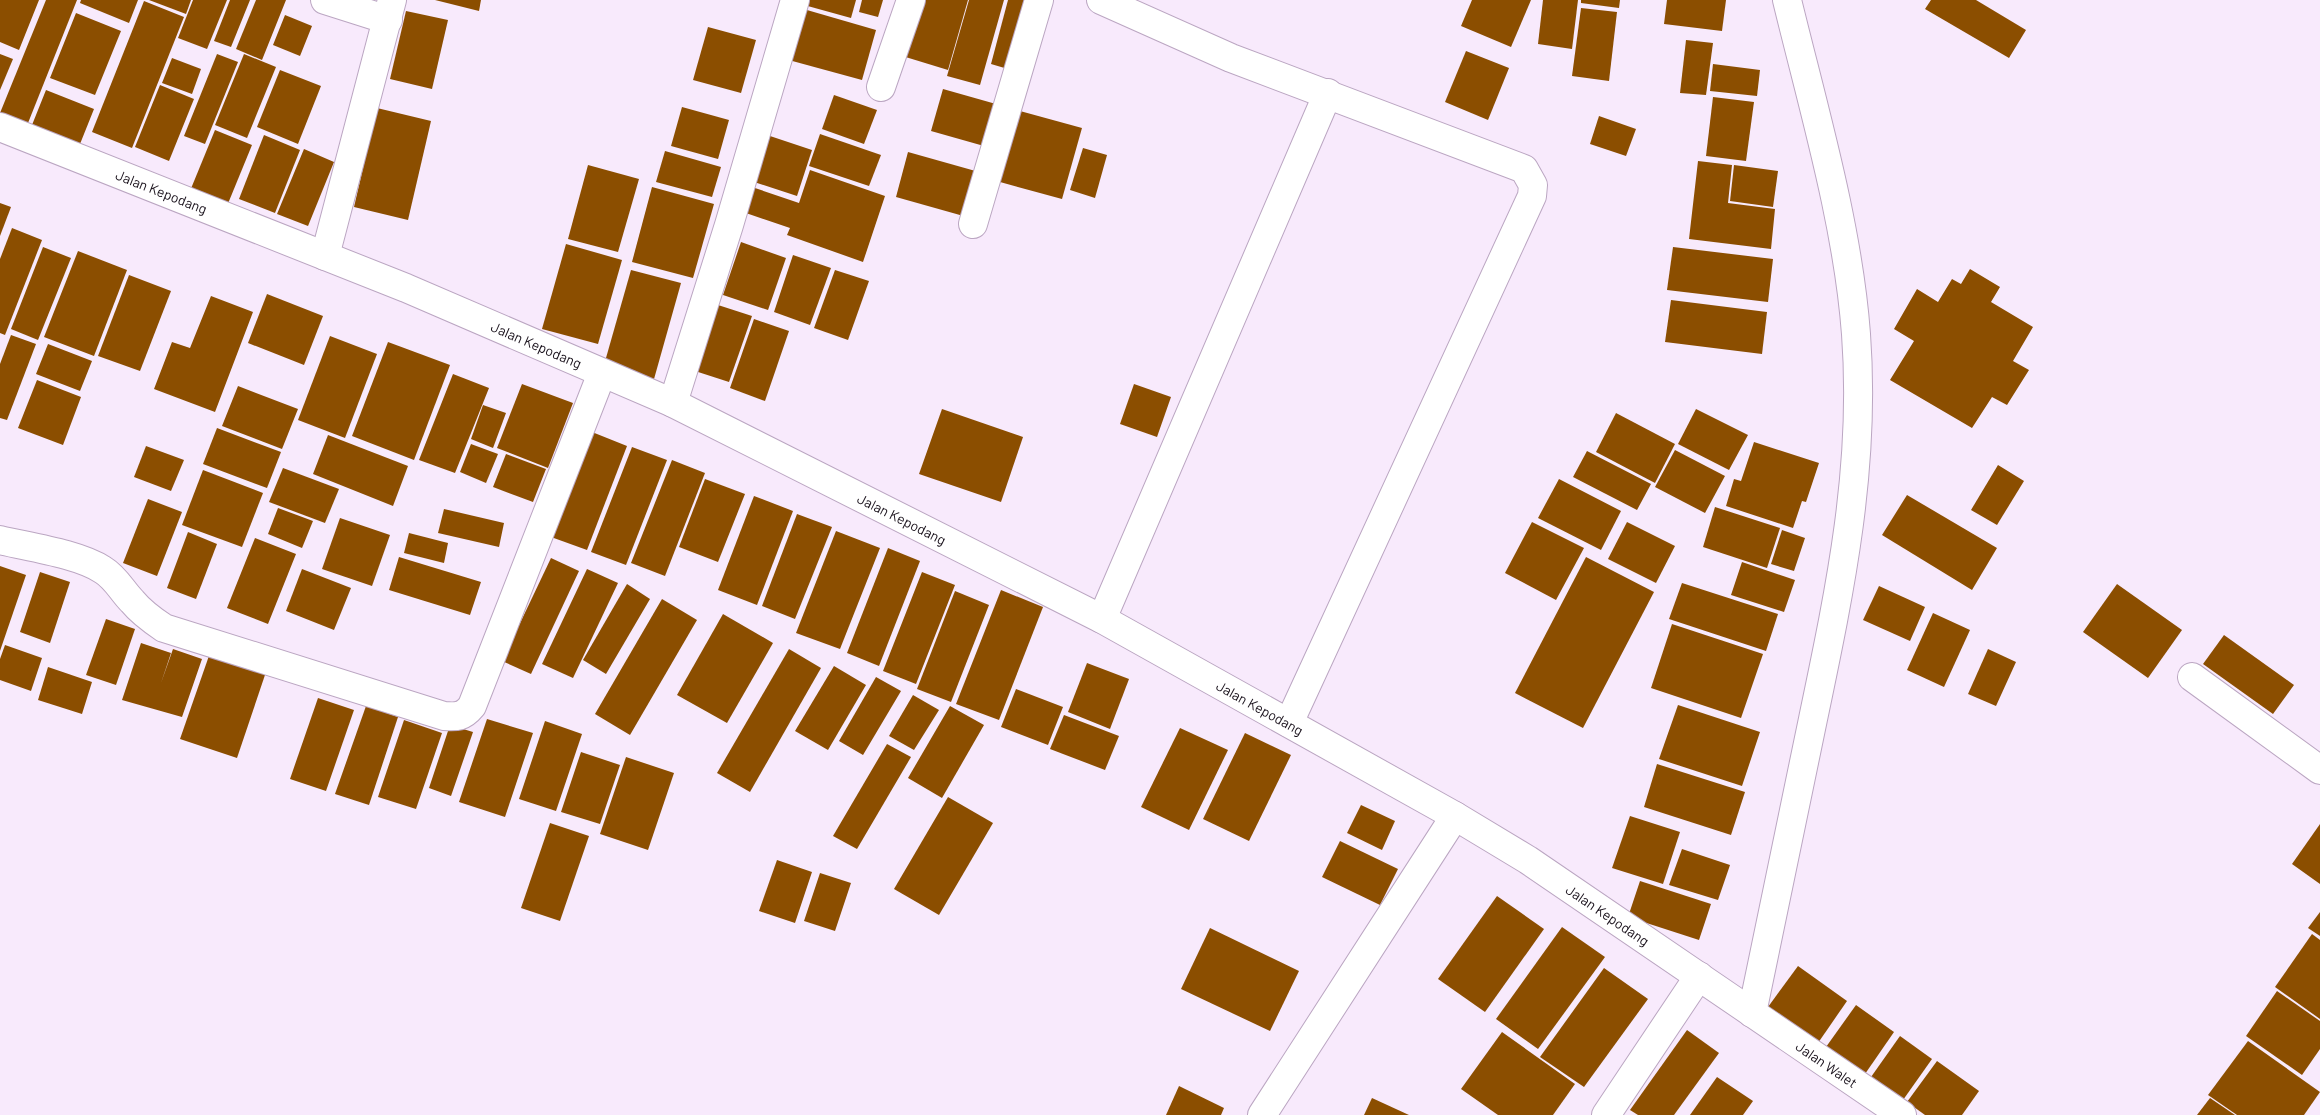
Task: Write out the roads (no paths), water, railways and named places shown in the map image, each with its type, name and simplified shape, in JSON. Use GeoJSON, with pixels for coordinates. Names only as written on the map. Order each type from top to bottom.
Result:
{"type":"FeatureCollection","features":[{"type":"Feature","properties":{"kind":"street"},"geometry":{"type":"LineString","coordinates":[[325,0],[390,10],[325,256]]}},
{"type":"Feature","properties":{"kind":"street"},"geometry":{"type":"LineString","coordinates":[[672,403],[729,225],[795,0]]}},
{"type":"Feature","properties":{"kind":"street"},"geometry":{"type":"LineString","coordinates":[[880,87],[911,0]]}},
{"type":"Feature","properties":{"kind":"street"},"geometry":{"type":"LineString","coordinates":[[973,224],[1039,0]]}},
{"type":"Feature","properties":{"kind":"street"},"geometry":{"type":"LineString","coordinates":[[1101,0],[1231,58],[1328,93],[1524,169],[1533,185],[1532,196],[1289,723]]}},
{"type":"Feature","properties":{"kind":"street"},"geometry":{"type":"LineString","coordinates":[[1752,1013],[1842,584],[1853,500],[1859,405],[1856,334],[1846,258],[1787,0]]}},
{"type":"Feature","properties":{"kind":"street"},"geometry":{"type":"LineString","coordinates":[[1102,619],[1328,93]]}},
{"type":"Feature","properties":{"kind":"street","name":"Jalan Kepodang"},"geometry":{"type":"LineString","coordinates":[[0,127],[406,288],[672,403],[1102,619],[1455,816],[1528,860],[1752,1013]]}},
{"type":"Feature","properties":{"kind":"street"},"geometry":{"type":"LineString","coordinates":[[0,540],[84,561],[102,569],[116,580],[130,600],[144,614],[164,628],[444,716],[457,717],[466,714],[472,706],[602,373]]}},
{"type":"Feature","properties":{"kind":"street"},"geometry":{"type":"LineString","coordinates":[[2192,677],[2320,770]]}},
{"type":"Feature","properties":{"kind":"street"},"geometry":{"type":"LineString","coordinates":[[1262,1115],[1455,816]]}},
{"type":"Feature","properties":{"kind":"street"},"geometry":{"type":"LineString","coordinates":[[1606,1115],[1699,976]]}},
{"type":"Feature","properties":{"kind":"street","name":"Jalan Walet"},"geometry":{"type":"LineString","coordinates":[[1752,1013],[1902,1115]]}}]}
